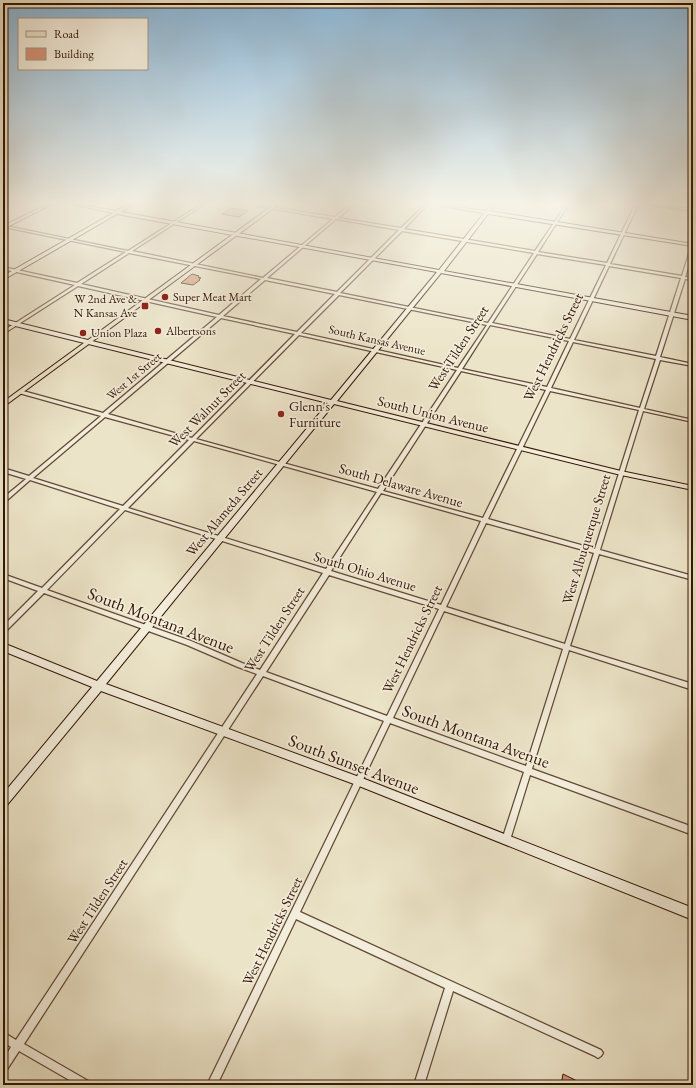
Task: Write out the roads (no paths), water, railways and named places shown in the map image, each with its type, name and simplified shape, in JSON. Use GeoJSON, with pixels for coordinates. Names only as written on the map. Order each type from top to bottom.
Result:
{"type":"FeatureCollection","features":[{"type":"Feature","properties":{"kind":"main road"},"geometry":{"type":"LineString","coordinates":[[3,405],[206,256]]}},
{"type":"Feature","properties":{"kind":"street"},"geometry":{"type":"LineString","coordinates":[[3,278],[41,256]]}},
{"type":"Feature","properties":{"kind":"street"},"geometry":{"type":"LineString","coordinates":[[3,333],[122,256]]}},
{"type":"Feature","properties":{"kind":"street"},"geometry":{"type":"LineString","coordinates":[[153,256],[693,365]]}},
{"type":"Feature","properties":{"kind":"street","name":"West 1st Street"},"geometry":{"type":"LineString","coordinates":[[3,501],[290,256]]}},
{"type":"Feature","properties":{"kind":"street"},"geometry":{"type":"LineString","coordinates":[[355,256],[693,318]]}},
{"type":"Feature","properties":{"kind":"street","name":"West Walnut Street"},"geometry":{"type":"LineString","coordinates":[[3,630],[375,256]]}},
{"type":"Feature","properties":{"kind":"street","name":"West Alameda Street"},"geometry":{"type":"LineString","coordinates":[[3,802],[454,256]]}},
{"type":"Feature","properties":{"kind":"street","name":"West Tilden Street"},"geometry":{"type":"LineString","coordinates":[[3,1068],[533,256]]}},
{"type":"Feature","properties":{"kind":"street"},"geometry":{"type":"LineString","coordinates":[[557,256],[693,279]]}},
{"type":"Feature","properties":{"kind":"street","name":"West Hendricks Street"},"geometry":{"type":"LineString","coordinates":[[212,1085],[612,256]]}},
{"type":"Feature","properties":{"kind":"street","name":"West Albuquerque Street"},"geometry":{"type":"LineString","coordinates":[[506,840],[690,256]]}},
{"type":"Feature","properties":{"kind":"street","name":"South Kansas Avenue"},"geometry":{"type":"LineString","coordinates":[[3,268],[693,421]]}},
{"type":"Feature","properties":{"kind":"street","name":"South Union Avenue"},"geometry":{"type":"LineString","coordinates":[[3,321],[621,473],[693,488]]}},
{"type":"Feature","properties":{"kind":"street","name":"South Delaware Avenue"},"geometry":{"type":"LineString","coordinates":[[21,392],[693,578]]}},
{"type":"Feature","properties":{"kind":"street","name":"South Ohio Avenue"},"geometry":{"type":"LineString","coordinates":[[3,470],[693,687]]}},
{"type":"Feature","properties":{"kind":"street","name":"South Montana Avenue"},"geometry":{"type":"LineString","coordinates":[[3,576],[189,643],[261,673],[693,831]]}},
{"type":"Feature","properties":{"kind":"street","name":"South Sunset Avenue"},"geometry":{"type":"LineString","coordinates":[[3,647],[99,686],[358,781],[693,914]]}},
{"type":"Feature","properties":{"kind":"street"},"geometry":{"type":"LineString","coordinates":[[294,914],[598,1053]]}},
{"type":"Feature","properties":{"kind":"street"},"geometry":{"type":"LineString","coordinates":[[419,1085],[450,986]]}},
{"type":"Feature","properties":{"kind":"street"},"geometry":{"type":"LineString","coordinates":[[3,1037],[87,1085]]}},
{"type":"Feature","properties":{"kind":"place","name":"Super Meat Mart"},"geometry":{"type":"Point","coordinates":[165,297]}},
{"type":"Feature","properties":{"kind":"place","name":"W 2nd Ave & N Kansas Ave"},"geometry":{"type":"Point","coordinates":[145,306]}},
{"type":"Feature","properties":{"kind":"place","name":"Albertsons"},"geometry":{"type":"Point","coordinates":[158,331]}},
{"type":"Feature","properties":{"kind":"place","name":"Union Plaza"},"geometry":{"type":"Point","coordinates":[83,333]}},
{"type":"Feature","properties":{"kind":"place","name":"Glenn's Furniture"},"geometry":{"type":"Point","coordinates":[281,414]}}]}
